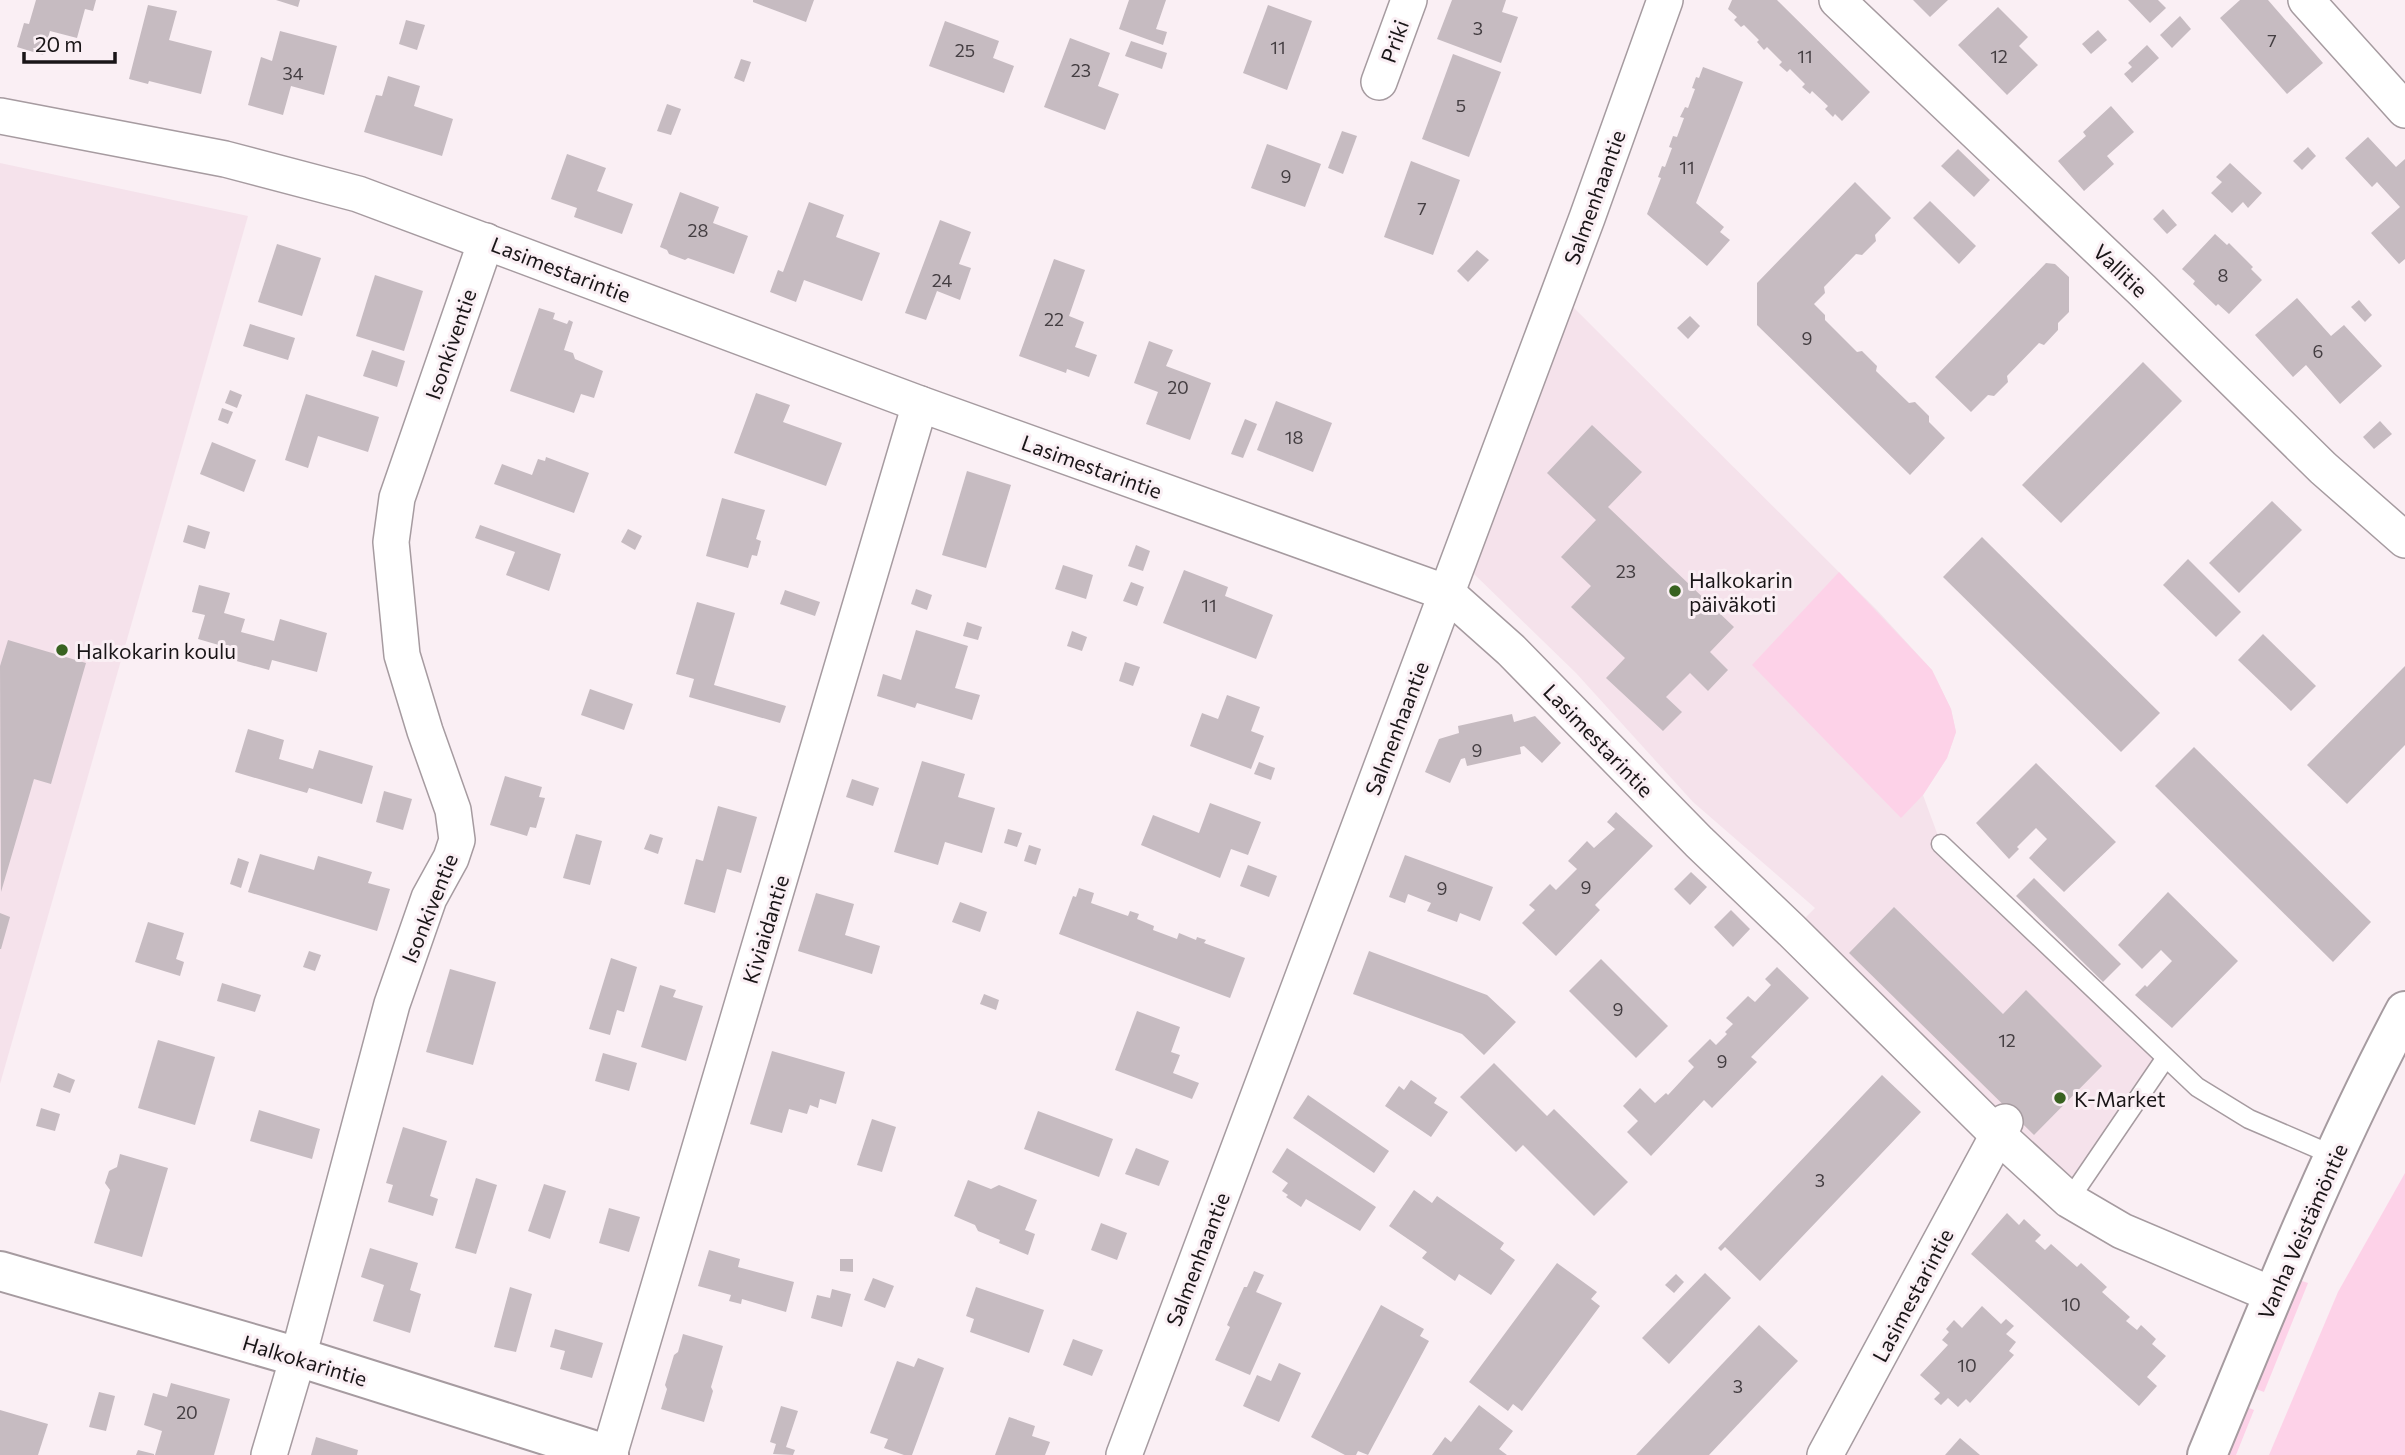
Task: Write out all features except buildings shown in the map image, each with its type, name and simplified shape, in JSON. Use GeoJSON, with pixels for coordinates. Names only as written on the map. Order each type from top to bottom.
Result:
{"type":"FeatureCollection","features":[{"type":"Feature","properties":{"kind":"street","name":"Priki"},"geometry":{"type":"LineString","coordinates":[[1379,82],[1409,0]]}},
{"type":"Feature","properties":{"kind":"street","name":"Salmenhaantie"},"geometry":{"type":"LineString","coordinates":[[1124,1455],[1447,593],[1665,0]]}},
{"type":"Feature","properties":{"kind":"street","name":"Vallitie"},"geometry":{"type":"LineString","coordinates":[[1837,0],[2142,289],[2323,468],[2405,540]]}},
{"type":"Feature","properties":{"kind":"street"},"geometry":{"type":"LineString","coordinates":[[2306,0],[2405,110]]}},
{"type":"Feature","properties":{"kind":"street","name":"Lasimestarintie"},"geometry":{"type":"LineString","coordinates":[[0,116],[225,159],[358,194],[920,404],[1447,593],[1511,650],[1699,842],[2001,1128],[2069,1200],[2122,1231],[2273,1295]]}},
{"type":"Feature","properties":{"kind":"street","name":"Isonkiventie"},"geometry":{"type":"LineString","coordinates":[[269,1455],[298,1357],[392,1004],[429,898],[451,858],[457,840],[453,810],[402,655],[391,542],[397,498],[486,241]]}},
{"type":"Feature","properties":{"kind":"street","name":"Kiviaidantie"},"geometry":{"type":"LineString","coordinates":[[609,1455],[920,404]]}},
{"type":"Feature","properties":{"kind":"street","name":"Vanha Veistämöntie"},"geometry":{"type":"LineString","coordinates":[[2207,1455],[2273,1295],[2371,1075],[2405,1011]]}},
{"type":"Feature","properties":{"kind":"street","name":"Lasimestarintie"},"geometry":{"type":"LineString","coordinates":[[1825,1455],[2001,1128]]}},
{"type":"Feature","properties":{"kind":"street","name":"Halkokarintie"},"geometry":{"type":"LineString","coordinates":[[0,1271],[298,1357],[609,1455]]}},
{"type":"Feature","properties":{"kind":"lane"},"geometry":{"type":"LineString","coordinates":[[1941,844],[2197,1087],[2249,1119],[2335,1156]]}},
{"type":"Feature","properties":{"kind":"lane"},"geometry":{"type":"LineString","coordinates":[[2069,1200],[2165,1059]]}},
{"type":"Feature","properties":{"kind":"shaded area","name":"Halkokarin koulu"},"geometry":{"type":"Polygon","coordinates":[[[0,163],[248,216],[0,1084],[0,163]]]}},
{"type":"Feature","properties":{"kind":"shaded area","name":"Halkokarin päiväkoti"},"geometry":{"type":"Polygon","coordinates":[[[1570,304],[1877,610],[1932,670],[1951,709],[1956,732],[1947,758],[1923,795],[1941,844],[2165,1059],[2080,1183],[2038,1150],[1800,923],[1815,908],[1693,802],[1576,673],[1473,573],[1570,304]]]}},
{"type":"Feature","properties":{"kind":"shaded area"},"geometry":{"type":"Polygon","coordinates":[[[1839,572],[1932,670],[1951,709],[1956,732],[1947,758],[1923,795],[1901,818],[1752,665],[1839,572]]]}},
{"type":"Feature","properties":{"kind":"shaded area"},"geometry":{"type":"Polygon","coordinates":[[[2405,1173],[2405,1455],[2269,1455],[2338,1292],[2405,1173]]]}},
{"type":"Feature","properties":{"kind":"shaded area"},"geometry":{"type":"Polygon","coordinates":[[[2299,1280],[2308,1283],[2264,1392],[2256,1389],[2299,1280]]]}},
{"type":"Feature","properties":{"kind":"shaded area"},"geometry":{"type":"Polygon","coordinates":[[[2247,1407],[2254,1410],[2236,1455],[2226,1455],[2247,1407]]]}},
{"type":"Feature","properties":{"kind":"place","name":"Halkokarin päiväkoti"},"geometry":{"type":"Point","coordinates":[1675,591]}},
{"type":"Feature","properties":{"kind":"place","name":"Halkokarin koulu"},"geometry":{"type":"Point","coordinates":[62,650]}},
{"type":"Feature","properties":{"kind":"place","name":"K-Market"},"geometry":{"type":"Point","coordinates":[2060,1098]}}]}
